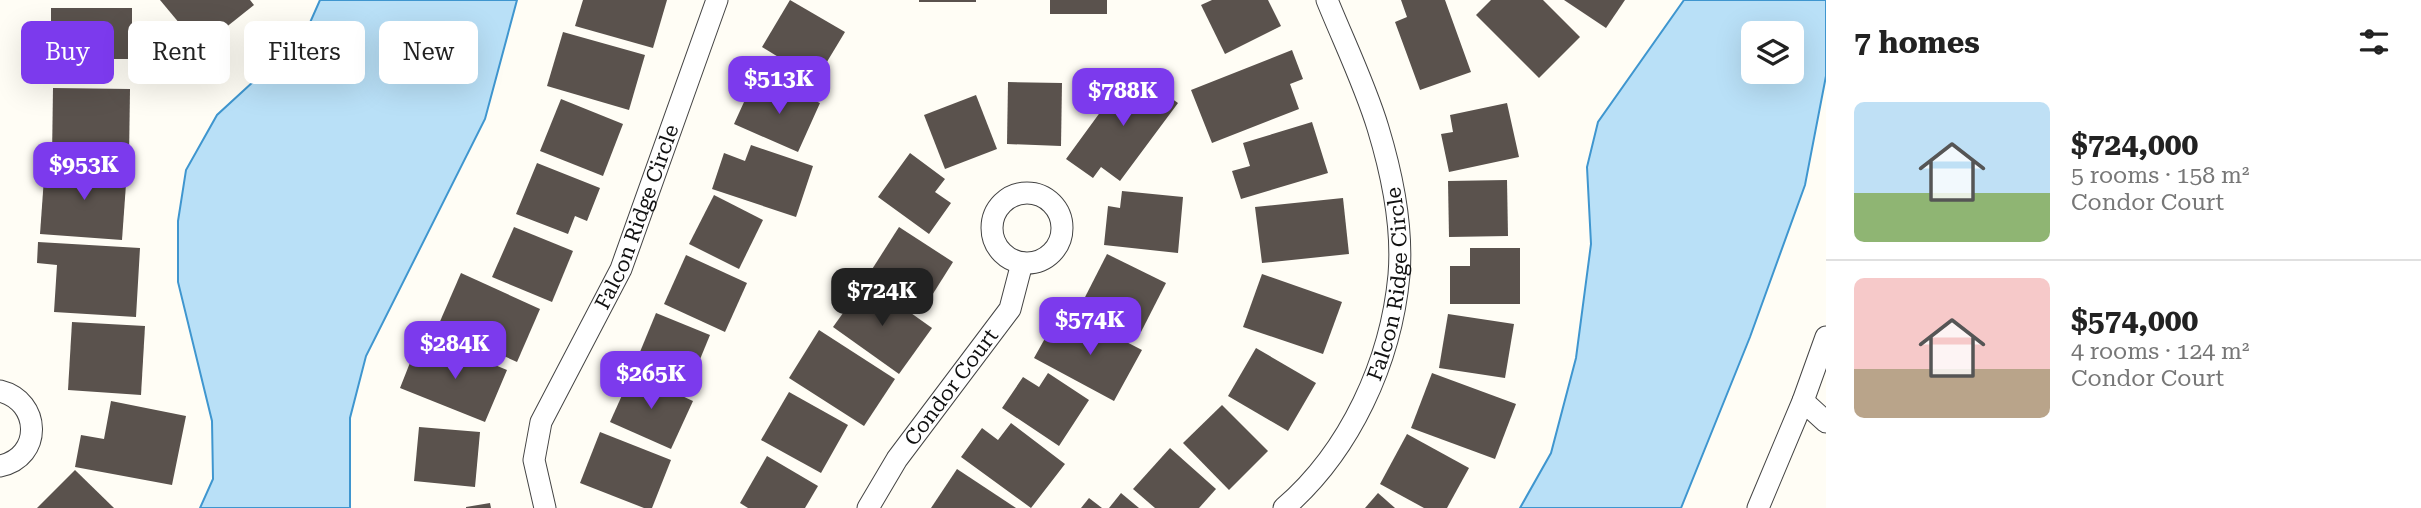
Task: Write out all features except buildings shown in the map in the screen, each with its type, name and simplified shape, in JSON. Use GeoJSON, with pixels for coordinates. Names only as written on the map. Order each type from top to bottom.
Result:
{"type":"FeatureCollection","features":[{"type":"Feature","properties":{"kind":"street","name":"Falcon Ridge Circle"},"geometry":{"type":"LineString","coordinates":[[545,508],[534,460],[541,422],[621,269],[717,0]]}},
{"type":"Feature","properties":{"kind":"street","name":"Falcon Ridge Circle"},"geometry":{"type":"LineString","coordinates":[[1284,508],[1333,453],[1368,395],[1387,342],[1399,275],[1397,222],[1378,127],[1327,0]]}},
{"type":"Feature","properties":{"kind":"street","name":"Condor Court"},"geometry":{"type":"LineString","coordinates":[[868,508],[897,459],[1010,309],[1022,263]]}},
{"type":"Feature","properties":{"kind":"street"},"geometry":{"type":"LineString","coordinates":[[1758,508],[1803,401],[1826,337]]}},
{"type":"Feature","properties":{"kind":"street"},"geometry":{"type":"LineString","coordinates":[[0,391],[19,399],[27,408],[33,431],[24,453],[15,461],[0,466]]}},
{"type":"Feature","properties":{"kind":"street"},"geometry":{"type":"LineString","coordinates":[[1803,401],[1826,406]]}},
{"type":"Feature","properties":{"kind":"street"},"geometry":{"type":"LineString","coordinates":[[1803,401],[1826,422]]}},
{"type":"Feature","properties":{"kind":"water"},"geometry":{"type":"Polygon","coordinates":[[[320,0],[517,0],[485,119],[366,356],[350,418],[350,508],[200,508],[213,479],[212,421],[178,282],[178,221],[186,170],[217,115],[251,84],[365,84],[365,21],[311,21],[320,0]]]}},
{"type":"Feature","properties":{"kind":"water"},"geometry":{"type":"Polygon","coordinates":[[[1684,0],[1826,0],[1826,76],[1805,185],[1750,337],[1681,508],[1520,508],[1551,453],[1576,358],[1591,244],[1587,167],[1598,122],[1684,0]]]}}]}
